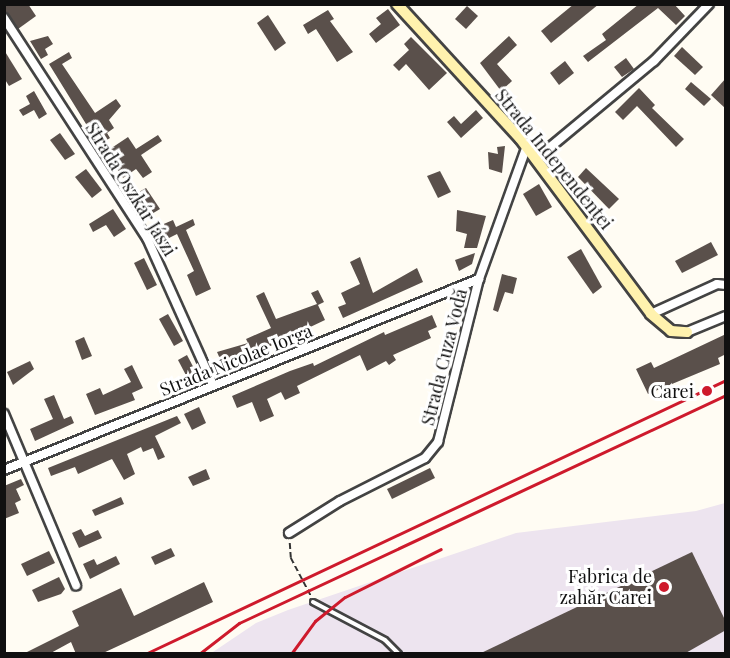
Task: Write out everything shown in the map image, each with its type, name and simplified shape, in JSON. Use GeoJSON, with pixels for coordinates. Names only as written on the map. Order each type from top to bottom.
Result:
{"type":"FeatureCollection","features":[{"type":"Feature","properties":{"kind":"street","name":"Strada Independenței"},"geometry":{"type":"LineString","coordinates":[[398,4],[527,146],[651,314],[671,331],[687,332],[726,316]]}},
{"type":"Feature","properties":{"kind":"street"},"geometry":{"type":"LineString","coordinates":[[537,159],[654,61],[709,4]]}},
{"type":"Feature","properties":{"kind":"street","name":"Strada Oszkár Jászi"},"geometry":{"type":"LineString","coordinates":[[4,18],[147,238],[213,385]]}},
{"type":"Feature","properties":{"kind":"street","name":"Strada Cuza Vodă"},"geometry":{"type":"LineString","coordinates":[[289,533],[340,501],[432,452],[438,442],[479,279],[527,146]]}},
{"type":"Feature","properties":{"kind":"street","name":"Strada Nicolae Iorga"},"geometry":{"type":"LineString","coordinates":[[4,470],[479,279]]}},
{"type":"Feature","properties":{"kind":"street"},"geometry":{"type":"LineString","coordinates":[[651,314],[717,284],[726,285]]}},
{"type":"Feature","properties":{"kind":"street"},"geometry":{"type":"LineString","coordinates":[[4,414],[76,585]]}},
{"type":"Feature","properties":{"kind":"lane"},"geometry":{"type":"LineString","coordinates":[[313,602],[385,640],[399,654]]}},
{"type":"Feature","properties":{"kind":"path"},"geometry":{"type":"LineString","coordinates":[[289,533],[291,558],[313,602]]}},
{"type":"Feature","properties":{"kind":"shaded area"},"geometry":{"type":"Polygon","coordinates":[[[725,503],[725,653],[210,654],[256,623],[288,610],[516,533],[696,511],[725,503]]]}},
{"type":"Feature","properties":{"kind":"building"},"geometry":{"type":"Polygon","coordinates":[[[4,4],[28,4],[36,16],[18,29],[4,11],[4,4]]]}},
{"type":"Feature","properties":{"kind":"building"},"geometry":{"type":"Polygon","coordinates":[[[574,4],[599,4],[551,43],[541,31],[574,4]]]}},
{"type":"Feature","properties":{"kind":"building"},"geometry":{"type":"Polygon","coordinates":[[[639,4],[674,4],[685,16],[676,25],[658,8],[588,62],[583,56],[606,40],[602,34],[639,4]]]}},
{"type":"Feature","properties":{"kind":"building"},"geometry":{"type":"Polygon","coordinates":[[[467,6],[478,16],[466,29],[455,19],[467,6]]]}},
{"type":"Feature","properties":{"kind":"building"},"geometry":{"type":"Polygon","coordinates":[[[388,9],[400,25],[376,43],[369,34],[381,24],[376,18],[388,9]]]}},
{"type":"Feature","properties":{"kind":"building"},"geometry":{"type":"Polygon","coordinates":[[[328,10],[334,19],[330,21],[353,52],[337,62],[316,29],[308,34],[303,25],[328,10]]]}},
{"type":"Feature","properties":{"kind":"building"},"geometry":{"type":"Polygon","coordinates":[[[268,15],[286,43],[275,51],[257,23],[268,15]]]}},
{"type":"Feature","properties":{"kind":"building"},"geometry":{"type":"Polygon","coordinates":[[[48,36],[53,44],[45,49],[48,55],[41,59],[30,41],[48,36]]]}},
{"type":"Feature","properties":{"kind":"building"},"geometry":{"type":"Polygon","coordinates":[[[509,36],[517,45],[497,64],[512,81],[501,91],[480,63],[509,36]]]}},
{"type":"Feature","properties":{"kind":"building"},"geometry":{"type":"Polygon","coordinates":[[[411,37],[447,73],[429,90],[406,64],[399,71],[393,65],[409,50],[404,44],[411,37]]]}},
{"type":"Feature","properties":{"kind":"building"},"geometry":{"type":"Polygon","coordinates":[[[682,47],[703,67],[695,75],[674,56],[682,47]]]}},
{"type":"Feature","properties":{"kind":"building"},"geometry":{"type":"Polygon","coordinates":[[[4,50],[22,79],[9,86],[4,78],[4,50]]]}},
{"type":"Feature","properties":{"kind":"building"},"geometry":{"type":"Polygon","coordinates":[[[69,52],[72,58],[62,64],[95,113],[116,99],[121,106],[109,120],[114,128],[107,133],[110,138],[99,145],[49,64],[69,52]]]}},
{"type":"Feature","properties":{"kind":"building"},"geometry":{"type":"Polygon","coordinates":[[[626,58],[634,69],[622,77],[614,67],[626,58]]]}},
{"type":"Feature","properties":{"kind":"building"},"geometry":{"type":"Polygon","coordinates":[[[565,61],[574,73],[559,85],[550,73],[565,61]]]}},
{"type":"Feature","properties":{"kind":"building"},"geometry":{"type":"Polygon","coordinates":[[[726,78],[726,109],[711,95],[726,78]]]}},
{"type":"Feature","properties":{"kind":"building"},"geometry":{"type":"Polygon","coordinates":[[[691,82],[711,99],[704,106],[685,89],[691,82]]]}},
{"type":"Feature","properties":{"kind":"building"},"geometry":{"type":"Polygon","coordinates":[[[639,88],[655,105],[652,108],[684,139],[676,147],[637,106],[623,120],[615,112],[639,88]]]}},
{"type":"Feature","properties":{"kind":"building"},"geometry":{"type":"Polygon","coordinates":[[[34,91],[47,114],[39,119],[34,110],[23,116],[19,110],[30,104],[26,96],[34,91]]]}},
{"type":"Feature","properties":{"kind":"building"},"geometry":{"type":"Polygon","coordinates":[[[476,110],[483,118],[461,138],[447,122],[454,116],[461,124],[476,110]]]}},
{"type":"Feature","properties":{"kind":"building"},"geometry":{"type":"Polygon","coordinates":[[[60,133],[75,154],[65,160],[50,140],[60,133]]]}},
{"type":"Feature","properties":{"kind":"building"},"geometry":{"type":"Polygon","coordinates":[[[158,135],[162,141],[141,155],[152,172],[143,178],[136,169],[123,178],[109,157],[114,154],[110,149],[128,137],[136,149],[158,135]]]}},
{"type":"Feature","properties":{"kind":"building"},"geometry":{"type":"Polygon","coordinates":[[[505,146],[502,173],[489,169],[488,152],[498,154],[497,147],[505,146]]]}},
{"type":"Feature","properties":{"kind":"building"},"geometry":{"type":"Polygon","coordinates":[[[586,168],[619,199],[609,209],[578,177],[586,168]]]}},
{"type":"Feature","properties":{"kind":"building"},"geometry":{"type":"Polygon","coordinates":[[[86,169],[102,190],[92,198],[75,177],[86,169]]]}},
{"type":"Feature","properties":{"kind":"building"},"geometry":{"type":"Polygon","coordinates":[[[440,171],[451,192],[438,198],[427,176],[440,171]]]}},
{"type":"Feature","properties":{"kind":"building"},"geometry":{"type":"Polygon","coordinates":[[[539,184],[552,207],[536,216],[523,194],[539,184]]]}},
{"type":"Feature","properties":{"kind":"building"},"geometry":{"type":"Polygon","coordinates":[[[146,188],[160,209],[150,215],[137,193],[146,188]]]}},
{"type":"Feature","properties":{"kind":"building"},"geometry":{"type":"Polygon","coordinates":[[[113,209],[126,229],[114,237],[106,225],[93,232],[89,224],[113,209]]]}},
{"type":"Feature","properties":{"kind":"building"},"geometry":{"type":"Polygon","coordinates":[[[457,210],[486,216],[477,248],[464,248],[467,234],[456,231],[457,210]]]}},
{"type":"Feature","properties":{"kind":"building"},"geometry":{"type":"Polygon","coordinates":[[[193,219],[195,225],[186,230],[211,289],[196,296],[187,275],[194,271],[177,234],[165,240],[159,226],[173,220],[176,227],[193,219]]]}},
{"type":"Feature","properties":{"kind":"building"},"geometry":{"type":"Polygon","coordinates":[[[711,242],[718,255],[682,273],[675,261],[711,242]]]}},
{"type":"Feature","properties":{"kind":"building"},"geometry":{"type":"Polygon","coordinates":[[[581,249],[602,287],[593,294],[567,257],[581,249]]]}},
{"type":"Feature","properties":{"kind":"building"},"geometry":{"type":"Polygon","coordinates":[[[475,253],[472,264],[459,271],[455,260],[475,253]]]}},
{"type":"Feature","properties":{"kind":"building"},"geometry":{"type":"Polygon","coordinates":[[[360,257],[373,293],[417,268],[423,282],[343,318],[338,307],[346,304],[341,293],[360,284],[350,262],[360,257]]]}},
{"type":"Feature","properties":{"kind":"building"},"geometry":{"type":"Polygon","coordinates":[[[144,258],[157,285],[147,290],[134,263],[144,258]]]}},
{"type":"Feature","properties":{"kind":"building"},"geometry":{"type":"Polygon","coordinates":[[[502,274],[517,278],[513,294],[505,292],[498,312],[493,310],[502,274]]]}},
{"type":"Feature","properties":{"kind":"building"},"geometry":{"type":"Polygon","coordinates":[[[318,290],[324,302],[318,305],[325,320],[245,358],[221,361],[217,352],[248,343],[246,339],[271,328],[256,296],[264,292],[276,319],[317,304],[311,293],[318,290]]]}},
{"type":"Feature","properties":{"kind":"building"},"geometry":{"type":"Polygon","coordinates":[[[168,314],[183,341],[174,346],[159,319],[168,314]]]}},
{"type":"Feature","properties":{"kind":"building"},"geometry":{"type":"Polygon","coordinates":[[[432,315],[437,327],[428,331],[431,338],[393,355],[396,360],[389,365],[386,361],[367,371],[360,355],[297,386],[300,393],[285,400],[281,392],[267,399],[274,416],[260,422],[252,402],[237,408],[232,396],[290,371],[313,363],[314,366],[384,332],[385,335],[432,315]]]}},
{"type":"Feature","properties":{"kind":"building"},"geometry":{"type":"Polygon","coordinates":[[[726,334],[726,354],[718,358],[720,364],[648,394],[636,369],[651,362],[654,368],[726,334]]]}},
{"type":"Feature","properties":{"kind":"building"},"geometry":{"type":"Polygon","coordinates":[[[84,337],[92,356],[82,360],[75,341],[84,337]]]}},
{"type":"Feature","properties":{"kind":"building"},"geometry":{"type":"Polygon","coordinates":[[[187,355],[198,376],[189,381],[178,360],[187,355]]]}},
{"type":"Feature","properties":{"kind":"building"},"geometry":{"type":"Polygon","coordinates":[[[30,361],[34,369],[13,385],[7,372],[30,361]]]}},
{"type":"Feature","properties":{"kind":"building"},"geometry":{"type":"Polygon","coordinates":[[[132,365],[143,388],[132,393],[135,400],[95,415],[86,394],[100,388],[103,395],[131,382],[124,369],[132,365]]]}},
{"type":"Feature","properties":{"kind":"building"},"geometry":{"type":"Polygon","coordinates":[[[54,395],[64,419],[71,416],[74,423],[35,441],[30,429],[53,419],[44,399],[54,395]]]}},
{"type":"Feature","properties":{"kind":"building"},"geometry":{"type":"Polygon","coordinates":[[[199,407],[206,423],[192,430],[184,414],[199,407]]]}},
{"type":"Feature","properties":{"kind":"building"},"geometry":{"type":"Polygon","coordinates":[[[177,416],[181,423],[155,436],[165,457],[158,460],[153,448],[143,452],[141,447],[127,454],[135,474],[124,480],[112,459],[78,474],[75,467],[51,476],[48,468],[177,416]]]}},
{"type":"Feature","properties":{"kind":"building"},"geometry":{"type":"Polygon","coordinates":[[[430,468],[435,478],[392,499],[387,489],[430,468]]]}},
{"type":"Feature","properties":{"kind":"building"},"geometry":{"type":"Polygon","coordinates":[[[206,469],[210,479],[193,486],[188,477],[206,469]]]}},
{"type":"Feature","properties":{"kind":"building"},"geometry":{"type":"Polygon","coordinates":[[[21,479],[24,485],[16,489],[21,500],[15,503],[19,513],[4,519],[4,486],[21,479]]]}},
{"type":"Feature","properties":{"kind":"building"},"geometry":{"type":"Polygon","coordinates":[[[121,497],[124,504],[95,516],[92,510],[121,497]]]}},
{"type":"Feature","properties":{"kind":"building"},"geometry":{"type":"Polygon","coordinates":[[[81,529],[85,536],[98,530],[102,538],[79,548],[72,533],[81,529]]]}},
{"type":"Feature","properties":{"kind":"building"},"geometry":{"type":"Polygon","coordinates":[[[171,548],[175,556],[155,565],[151,557],[171,548]]]}},
{"type":"Feature","properties":{"kind":"building"},"geometry":{"type":"Polygon","coordinates":[[[49,551],[55,563],[27,576],[21,564],[49,551]]]}},
{"type":"Feature","properties":{"kind":"building","name":"Fabrica de zahăr Carei"},"geometry":{"type":"Polygon","coordinates":[[[692,552],[726,622],[726,630],[684,654],[479,654],[692,552]]]}},
{"type":"Feature","properties":{"kind":"building"},"geometry":{"type":"Polygon","coordinates":[[[116,556],[120,564],[90,579],[83,564],[94,559],[97,565],[116,556]]]}},
{"type":"Feature","properties":{"kind":"building"},"geometry":{"type":"Polygon","coordinates":[[[59,577],[65,589],[61,594],[38,602],[32,590],[59,577]]]}},
{"type":"Feature","properties":{"kind":"building"},"geometry":{"type":"Polygon","coordinates":[[[204,582],[213,602],[101,654],[76,654],[71,642],[49,654],[23,654],[79,626],[72,611],[121,588],[134,616],[204,582]]]}},
{"type":"Feature","properties":{"kind":"railway"},"geometry":{"type":"LineString","coordinates":[[145,654],[726,380]]}},
{"type":"Feature","properties":{"kind":"railway"},"geometry":{"type":"LineString","coordinates":[[199,654],[239,623],[726,395]]}},
{"type":"Feature","properties":{"kind":"railway"},"geometry":{"type":"LineString","coordinates":[[291,654],[315,621],[345,597],[441,549]]}},
{"type":"Feature","properties":{"kind":"place","name":"Carei"},"geometry":{"type":"Point","coordinates":[707,391]}},
{"type":"Feature","properties":{"kind":"place","name":"Fabrica de zahăr Carei"},"geometry":{"type":"Point","coordinates":[664,587]}}]}
